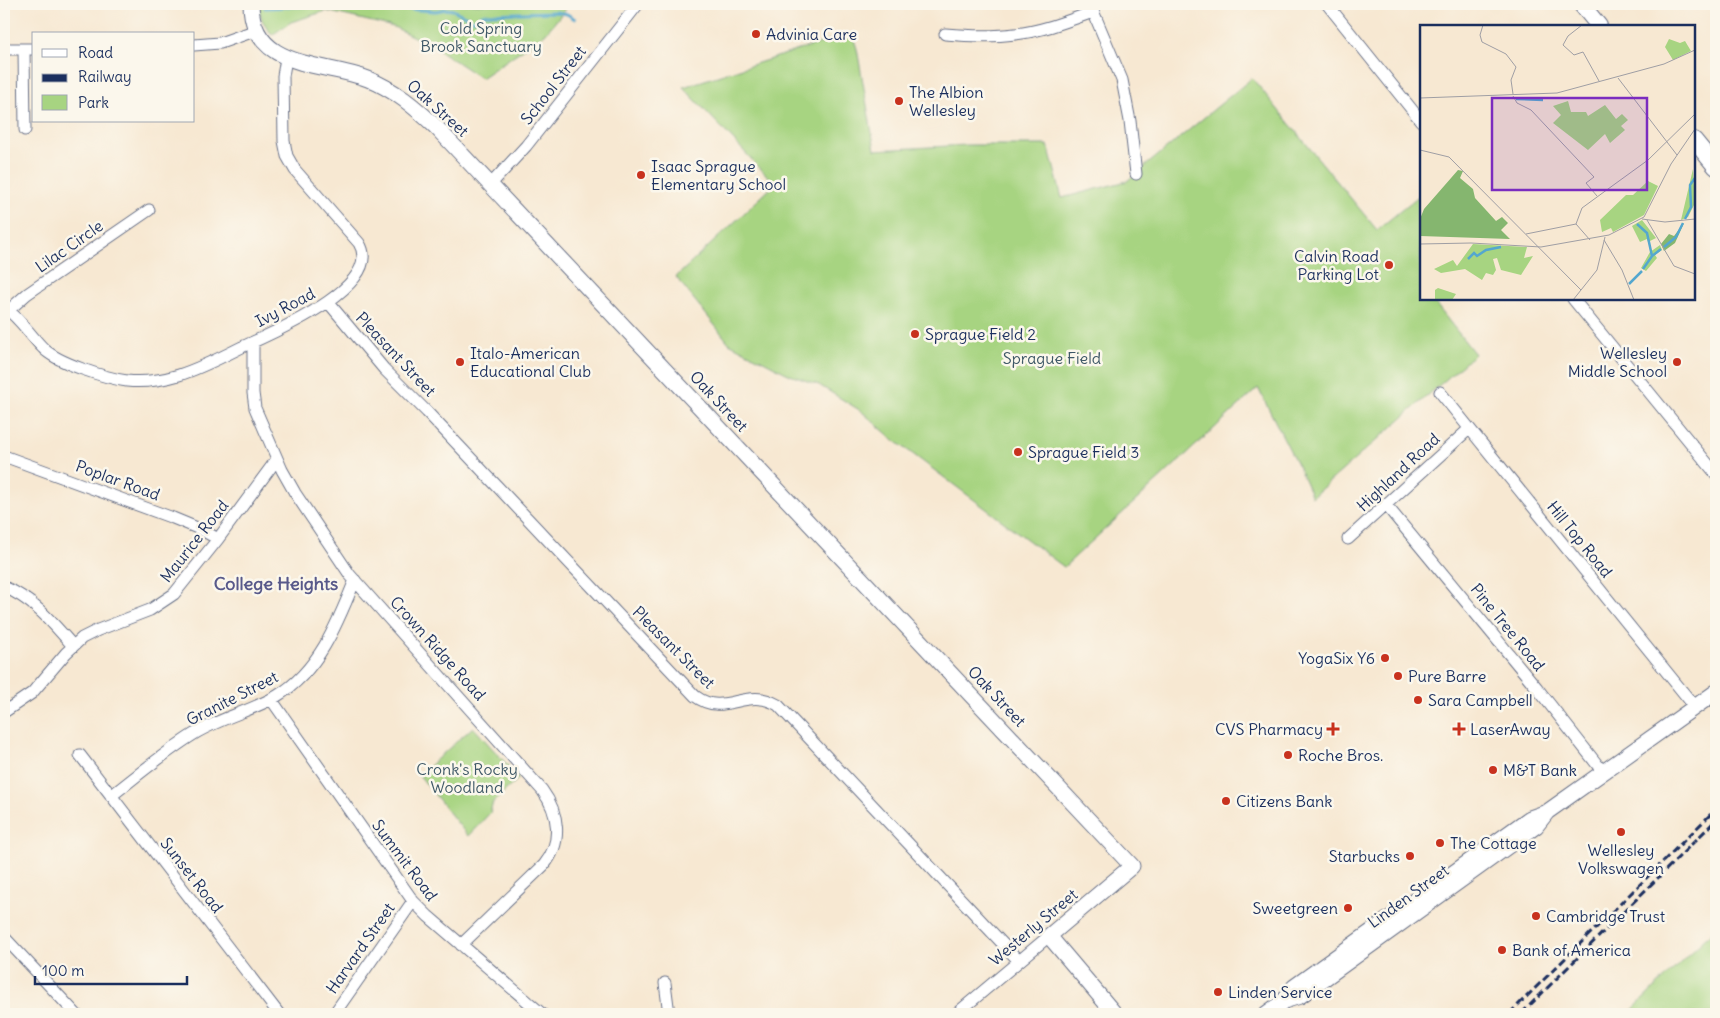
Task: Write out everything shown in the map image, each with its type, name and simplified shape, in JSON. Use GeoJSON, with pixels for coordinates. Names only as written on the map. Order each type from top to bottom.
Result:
{"type":"FeatureCollection","features":[{"type":"Feature","properties":{"kind":"main road"},"geometry":{"type":"LineString","coordinates":[[1580,4],[1598,25]]}},
{"type":"Feature","properties":{"kind":"main road"},"geometry":{"type":"LineString","coordinates":[[1695,141],[1716,167]]}},
{"type":"Feature","properties":{"kind":"street","name":"School Street"},"geometry":{"type":"LineString","coordinates":[[491,184],[526,146],[638,4]]}},
{"type":"Feature","properties":{"kind":"street"},"geometry":{"type":"LineString","coordinates":[[1328,4],[1420,120]]}},
{"type":"Feature","properties":{"kind":"street","name":"Oak Street"},"geometry":{"type":"LineString","coordinates":[[250,7],[257,30],[266,42],[286,58],[303,64],[365,78],[401,96],[428,119],[1132,866]]}},
{"type":"Feature","properties":{"kind":"street"},"geometry":{"type":"LineString","coordinates":[[945,34],[974,36],[1015,34],[1053,26],[1092,8],[1122,80],[1130,121],[1136,174]]}},
{"type":"Feature","properties":{"kind":"street"},"geometry":{"type":"LineString","coordinates":[[195,45],[220,43],[257,30]]}},
{"type":"Feature","properties":{"kind":"street"},"geometry":{"type":"LineString","coordinates":[[4,49],[29,49],[25,130]]}},
{"type":"Feature","properties":{"kind":"street","name":"Ivy Road"},"geometry":{"type":"LineString","coordinates":[[6,308],[44,350],[55,358],[68,364],[122,380],[152,381],[179,375],[253,342],[310,314],[328,302],[358,274],[363,252],[359,243],[295,170],[287,156],[284,141],[283,83],[286,58]]}},
{"type":"Feature","properties":{"kind":"street","name":"Lilac Circle"},"geometry":{"type":"LineString","coordinates":[[6,308],[149,210]]}},
{"type":"Feature","properties":{"kind":"street"},"geometry":{"type":"LineString","coordinates":[[1574,300],[1716,474]]}},
{"type":"Feature","properties":{"kind":"street","name":"Pleasant Street"},"geometry":{"type":"LineString","coordinates":[[328,302],[384,370],[428,412],[695,696],[713,705],[729,704],[746,698],[769,700],[778,705],[1019,962]]}},
{"type":"Feature","properties":{"kind":"street","name":"Crown Ridge Road"},"geometry":{"type":"LineString","coordinates":[[253,342],[253,398],[277,459],[295,493],[341,563],[542,790],[555,817],[556,843],[548,860],[461,945]]}},
{"type":"Feature","properties":{"kind":"street","name":"Hill Top Road"},"geometry":{"type":"LineString","coordinates":[[1440,392],[1695,707]]}},
{"type":"Feature","properties":{"kind":"street","name":"Highland Road"},"geometry":{"type":"LineString","coordinates":[[1348,538],[1469,429]]}},
{"type":"Feature","properties":{"kind":"street","name":"Poplar Road"},"geometry":{"type":"LineString","coordinates":[[4,456],[179,520],[218,539]]}},
{"type":"Feature","properties":{"kind":"street","name":"Maurice Road"},"geometry":{"type":"LineString","coordinates":[[4,712],[32,693],[73,646],[92,632],[150,610],[177,591],[277,459]]}},
{"type":"Feature","properties":{"kind":"street","name":"Pine Tree Road"},"geometry":{"type":"LineString","coordinates":[[1386,505],[1537,688],[1603,772]]}},
{"type":"Feature","properties":{"kind":"street","name":"Granite Street"},"geometry":{"type":"LineString","coordinates":[[111,796],[194,735],[271,699],[294,683],[321,650],[339,618],[355,580]]}},
{"type":"Feature","properties":{"kind":"street"},"geometry":{"type":"LineString","coordinates":[[4,587],[18,593],[33,604],[73,646]]}},
{"type":"Feature","properties":{"kind":"street","name":"Linden Street"},"geometry":{"type":"LineString","coordinates":[[1266,1014],[1284,1001],[1300,996],[1521,838],[1539,823],[1547,812],[1716,692]]}},
{"type":"Feature","properties":{"kind":"street","name":"Summit Road"},"geometry":{"type":"LineString","coordinates":[[271,699],[413,901],[542,1014]]}},
{"type":"Feature","properties":{"kind":"street","name":"Sunset Road"},"geometry":{"type":"LineString","coordinates":[[80,755],[279,1014]]}},
{"type":"Feature","properties":{"kind":"street","name":"Westerly Street"},"geometry":{"type":"LineString","coordinates":[[956,1014],[1132,866]]}},
{"type":"Feature","properties":{"kind":"street","name":"Harvard Street"},"geometry":{"type":"LineString","coordinates":[[334,1014],[413,901]]}},
{"type":"Feature","properties":{"kind":"street"},"geometry":{"type":"LineString","coordinates":[[4,936],[76,1014]]}},
{"type":"Feature","properties":{"kind":"street"},"geometry":{"type":"LineString","coordinates":[[1050,936],[1115,1014]]}},
{"type":"Feature","properties":{"kind":"street"},"geometry":{"type":"LineString","coordinates":[[665,983],[669,1014]]}},
{"type":"Feature","properties":{"kind":"green space","name":"Cold Spring Brook Sanctuary"},"geometry":{"type":"Polygon","coordinates":[[[258,4],[570,4],[545,34],[481,78],[434,47],[394,27],[326,11],[291,22],[272,35],[262,20],[258,4]]]}},
{"type":"Feature","properties":{"kind":"green space","name":"Sprague Field"},"geometry":{"type":"Polygon","coordinates":[[[852,33],[857,49],[875,150],[967,145],[1048,145],[1062,198],[1127,181],[1252,78],[1377,230],[1420,195],[1420,300],[1437,300],[1434,302],[1475,354],[1312,497],[1258,388],[1064,567],[894,440],[861,411],[819,385],[790,375],[729,343],[676,277],[775,184],[683,87],[852,33]]]}},
{"type":"Feature","properties":{"kind":"green space","name":"Cronk's Rocky Woodland"},"geometry":{"type":"Polygon","coordinates":[[[473,727],[519,778],[493,802],[490,813],[468,836],[419,775],[473,727]]]}},
{"type":"Feature","properties":{"kind":"green space"},"geometry":{"type":"Polygon","coordinates":[[[1716,928],[1716,1014],[1628,1014],[1716,928]]]}},
{"type":"Feature","properties":{"kind":"waterway"},"geometry":{"type":"LineString","coordinates":[[265,8],[323,5],[370,10],[404,9],[436,11],[446,9],[453,10],[473,20],[485,14],[556,12],[567,14],[575,19]]}},
{"type":"Feature","properties":{"kind":"railway"},"geometry":{"type":"LineString","coordinates":[[1509,1014],[1716,809]]}},
{"type":"Feature","properties":{"kind":"railway"},"geometry":{"type":"LineString","coordinates":[[1521,1014],[1716,820]]}},
{"type":"Feature","properties":{"kind":"place","name":"Advinia Care"},"geometry":{"type":"Point","coordinates":[756,34]}},
{"type":"Feature","properties":{"kind":"place","name":"The Albion Wellesley"},"geometry":{"type":"Point","coordinates":[899,101]}},
{"type":"Feature","properties":{"kind":"place","name":"Isaac Sprague Elementary School"},"geometry":{"type":"Point","coordinates":[641,175]}},
{"type":"Feature","properties":{"kind":"place","name":"Calvin Road Parking Lot"},"geometry":{"type":"Point","coordinates":[1389,265]}},
{"type":"Feature","properties":{"kind":"place","name":"Sprague Field 2"},"geometry":{"type":"Point","coordinates":[915,334]}},
{"type":"Feature","properties":{"kind":"place","name":"Italo-American Educational Club"},"geometry":{"type":"Point","coordinates":[460,362]}},
{"type":"Feature","properties":{"kind":"place","name":"Wellesley Middle School"},"geometry":{"type":"Point","coordinates":[1677,362]}},
{"type":"Feature","properties":{"kind":"place","name":"Sprague Field 3"},"geometry":{"type":"Point","coordinates":[1018,452]}},
{"type":"Feature","properties":{"kind":"place","name":"YogaSix Y6"},"geometry":{"type":"Point","coordinates":[1385,658]}},
{"type":"Feature","properties":{"kind":"place","name":"Pure Barre"},"geometry":{"type":"Point","coordinates":[1398,676]}},
{"type":"Feature","properties":{"kind":"place","name":"Sara Campbell"},"geometry":{"type":"Point","coordinates":[1418,700]}},
{"type":"Feature","properties":{"kind":"place","name":"CVS Pharmacy"},"geometry":{"type":"Point","coordinates":[1333,729]}},
{"type":"Feature","properties":{"kind":"place","name":"LaserAway"},"geometry":{"type":"Point","coordinates":[1459,729]}},
{"type":"Feature","properties":{"kind":"place","name":"Roche Bros."},"geometry":{"type":"Point","coordinates":[1288,755]}},
{"type":"Feature","properties":{"kind":"place","name":"M&T Bank"},"geometry":{"type":"Point","coordinates":[1493,770]}},
{"type":"Feature","properties":{"kind":"place","name":"Citizens Bank"},"geometry":{"type":"Point","coordinates":[1226,801]}},
{"type":"Feature","properties":{"kind":"place","name":"Wellesley Volkswagen"},"geometry":{"type":"Point","coordinates":[1621,832]}},
{"type":"Feature","properties":{"kind":"place","name":"The Cottage"},"geometry":{"type":"Point","coordinates":[1440,843]}},
{"type":"Feature","properties":{"kind":"place","name":"Starbucks"},"geometry":{"type":"Point","coordinates":[1410,856]}},
{"type":"Feature","properties":{"kind":"place","name":"Sweetgreen"},"geometry":{"type":"Point","coordinates":[1348,908]}},
{"type":"Feature","properties":{"kind":"place","name":"Cambridge Trust"},"geometry":{"type":"Point","coordinates":[1536,916]}},
{"type":"Feature","properties":{"kind":"place","name":"Bank of America"},"geometry":{"type":"Point","coordinates":[1502,950]}},
{"type":"Feature","properties":{"kind":"place","name":"Linden Service"},"geometry":{"type":"Point","coordinates":[1218,992]}},
{"type":"Feature","properties":{"kind":"district","name":"College Heights"},"geometry":{"type":"Point","coordinates":[276,583]}}]}
